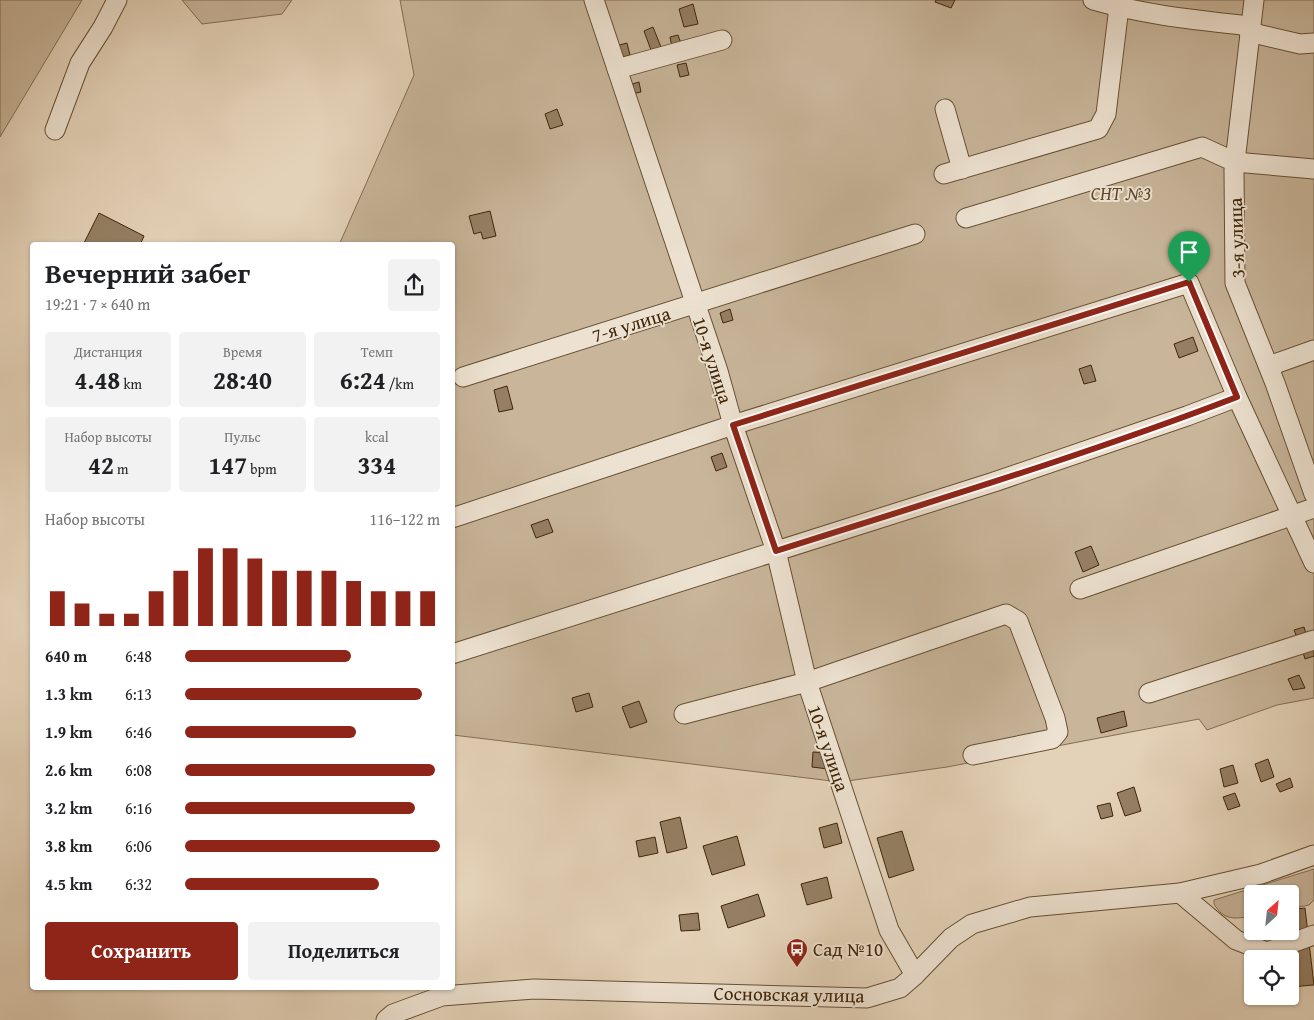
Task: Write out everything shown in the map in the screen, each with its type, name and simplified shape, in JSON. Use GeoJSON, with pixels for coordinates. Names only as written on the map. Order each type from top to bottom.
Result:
{"type":"FeatureCollection","features":[{"type":"Feature","properties":{"kind":"street"},"geometry":{"type":"LineString","coordinates":[[55,130],[80,63],[103,27],[117,0]]}},
{"type":"Feature","properties":{"kind":"street","name":"10-я улица"},"geometry":{"type":"LineString","coordinates":[[594,0],[776,551],[807,682],[889,930],[916,975]]}},
{"type":"Feature","properties":{"kind":"street"},"geometry":{"type":"LineString","coordinates":[[1093,0],[1173,17],[1250,29],[1300,44],[1314,43]]}},
{"type":"Feature","properties":{"kind":"street","name":"3-я улица"},"geometry":{"type":"LineString","coordinates":[[1254,0],[1235,162],[1235,283],[1269,366],[1314,494]]}},
{"type":"Feature","properties":{"kind":"street"},"geometry":{"type":"LineString","coordinates":[[945,108],[953,171],[1098,129],[1106,114],[1119,7]]}},
{"type":"Feature","properties":{"kind":"street"},"geometry":{"type":"LineString","coordinates":[[617,69],[722,40]]}},
{"type":"Feature","properties":{"kind":"street"},"geometry":{"type":"LineString","coordinates":[[966,218],[1202,147],[1235,162],[1314,169]]}},
{"type":"Feature","properties":{"kind":"street","name":"7-я улица"},"geometry":{"type":"LineString","coordinates":[[462,377],[915,234]]}},
{"type":"Feature","properties":{"kind":"street"},"geometry":{"type":"LineString","coordinates":[[455,517],[733,425],[1189,282],[1237,397],[1314,563]]}},
{"type":"Feature","properties":{"kind":"street"},"geometry":{"type":"LineString","coordinates":[[1269,366],[1314,350]]}},
{"type":"Feature","properties":{"kind":"street"},"geometry":{"type":"LineString","coordinates":[[455,653],[994,482],[1237,397]]}},
{"type":"Feature","properties":{"kind":"street"},"geometry":{"type":"LineString","coordinates":[[1080,589],[1314,508]]}},
{"type":"Feature","properties":{"kind":"street"},"geometry":{"type":"LineString","coordinates":[[684,714],[807,682],[1006,614],[1018,621],[1055,718],[1058,732],[1052,740],[973,755]]}},
{"type":"Feature","properties":{"kind":"street"},"geometry":{"type":"LineString","coordinates":[[1149,693],[1314,640]]}},
{"type":"Feature","properties":{"kind":"street","name":"Сосновская улица"},"geometry":{"type":"LineString","coordinates":[[386,1020],[393,1014],[442,996],[534,989],[867,998],[900,988],[916,975],[951,938],[972,924],[1030,907],[1180,893],[1261,874],[1314,855]]}},
{"type":"Feature","properties":{"kind":"street"},"geometry":{"type":"LineString","coordinates":[[1180,893],[1236,940],[1267,952],[1314,935]]}},
{"type":"Feature","properties":{"kind":"green space"},"geometry":{"type":"Polygon","coordinates":[[[0,0],[82,0],[0,137],[0,0]]]}},
{"type":"Feature","properties":{"kind":"green space"},"geometry":{"type":"Polygon","coordinates":[[[182,0],[292,0],[282,14],[202,24],[182,0]]]}},
{"type":"Feature","properties":{"kind":"green space","name":"СНТ №3"},"geometry":{"type":"Polygon","coordinates":[[[400,0],[1314,0],[1314,698],[1277,705],[1207,730],[1199,719],[947,767],[840,782],[455,735],[455,242],[340,242],[414,75],[400,0]]]}},
{"type":"Feature","properties":{"kind":"green space"},"geometry":{"type":"Polygon","coordinates":[[[1314,869],[1314,900],[1309,905],[1299,907],[1299,885],[1262,885],[1314,869]]]}},
{"type":"Feature","properties":{"kind":"green space"},"geometry":{"type":"Polygon","coordinates":[[[1244,891],[1244,917],[1230,918],[1226,916],[1218,910],[1214,900],[1244,891]]]}},
{"type":"Feature","properties":{"kind":"building"},"geometry":{"type":"Polygon","coordinates":[[[936,0],[955,0],[951,8],[935,2],[936,0]]]}},
{"type":"Feature","properties":{"kind":"building"},"geometry":{"type":"Polygon","coordinates":[[[693,4],[698,24],[684,27],[679,9],[693,4]]]}},
{"type":"Feature","properties":{"kind":"building"},"geometry":{"type":"Polygon","coordinates":[[[653,27],[661,47],[651,50],[644,31],[653,27]]]}},
{"type":"Feature","properties":{"kind":"building"},"geometry":{"type":"Polygon","coordinates":[[[678,35],[682,46],[672,47],[670,37],[678,35]]]}},
{"type":"Feature","properties":{"kind":"building"},"geometry":{"type":"Polygon","coordinates":[[[627,43],[630,55],[616,59],[612,47],[627,43]]]}},
{"type":"Feature","properties":{"kind":"building"},"geometry":{"type":"Polygon","coordinates":[[[686,63],[689,75],[680,77],[677,65],[686,63]]]}},
{"type":"Feature","properties":{"kind":"building"},"geometry":{"type":"Polygon","coordinates":[[[639,82],[641,92],[632,94],[629,85],[639,82]]]}},
{"type":"Feature","properties":{"kind":"building"},"geometry":{"type":"Polygon","coordinates":[[[557,109],[563,125],[550,129],[545,114],[557,109]]]}},
{"type":"Feature","properties":{"kind":"building"},"geometry":{"type":"Polygon","coordinates":[[[490,211],[496,236],[483,239],[481,232],[474,234],[469,216],[490,211]]]}},
{"type":"Feature","properties":{"kind":"building"},"geometry":{"type":"Polygon","coordinates":[[[99,213],[144,236],[141,242],[84,242],[99,213]]]}},
{"type":"Feature","properties":{"kind":"building"},"geometry":{"type":"Polygon","coordinates":[[[730,309],[733,320],[723,323],[720,313],[730,309]]]}},
{"type":"Feature","properties":{"kind":"building"},"geometry":{"type":"Polygon","coordinates":[[[1193,337],[1198,351],[1179,358],[1174,344],[1193,337]]]}},
{"type":"Feature","properties":{"kind":"building"},"geometry":{"type":"Polygon","coordinates":[[[1091,365],[1096,381],[1084,384],[1079,369],[1091,365]]]}},
{"type":"Feature","properties":{"kind":"building"},"geometry":{"type":"Polygon","coordinates":[[[507,386],[513,409],[499,412],[494,390],[507,386]]]}},
{"type":"Feature","properties":{"kind":"building"},"geometry":{"type":"Polygon","coordinates":[[[722,453],[727,467],[716,471],[711,457],[722,453]]]}},
{"type":"Feature","properties":{"kind":"building"},"geometry":{"type":"Polygon","coordinates":[[[548,519],[553,532],[536,538],[531,525],[548,519]]]}},
{"type":"Feature","properties":{"kind":"building"},"geometry":{"type":"Polygon","coordinates":[[[1091,546],[1099,565],[1083,572],[1075,552],[1091,546]]]}},
{"type":"Feature","properties":{"kind":"building"},"geometry":{"type":"Polygon","coordinates":[[[1304,627],[1307,637],[1298,640],[1294,630],[1304,627]]]}},
{"type":"Feature","properties":{"kind":"building"},"geometry":{"type":"Polygon","coordinates":[[[1314,645],[1314,656],[1305,659],[1302,649],[1314,645]]]}},
{"type":"Feature","properties":{"kind":"building"},"geometry":{"type":"Polygon","coordinates":[[[1299,675],[1305,688],[1293,690],[1288,679],[1299,675]]]}},
{"type":"Feature","properties":{"kind":"building"},"geometry":{"type":"Polygon","coordinates":[[[589,693],[593,707],[576,712],[572,698],[589,693]]]}},
{"type":"Feature","properties":{"kind":"building"},"geometry":{"type":"Polygon","coordinates":[[[639,701],[647,722],[630,728],[622,707],[639,701]]]}},
{"type":"Feature","properties":{"kind":"building"},"geometry":{"type":"Polygon","coordinates":[[[1124,711],[1127,726],[1101,733],[1097,718],[1124,711]]]}},
{"type":"Feature","properties":{"kind":"building"},"geometry":{"type":"Polygon","coordinates":[[[813,752],[829,753],[828,769],[812,767],[813,752]]]}},
{"type":"Feature","properties":{"kind":"building"},"geometry":{"type":"Polygon","coordinates":[[[1268,759],[1274,777],[1261,782],[1255,764],[1268,759]]]}},
{"type":"Feature","properties":{"kind":"building"},"geometry":{"type":"Polygon","coordinates":[[[1233,765],[1238,783],[1224,787],[1220,769],[1233,765]]]}},
{"type":"Feature","properties":{"kind":"building"},"geometry":{"type":"Polygon","coordinates":[[[1290,778],[1293,787],[1280,792],[1276,784],[1290,778]]]}},
{"type":"Feature","properties":{"kind":"building"},"geometry":{"type":"Polygon","coordinates":[[[1134,787],[1141,811],[1125,816],[1117,793],[1134,787]]]}},
{"type":"Feature","properties":{"kind":"building"},"geometry":{"type":"Polygon","coordinates":[[[1235,793],[1240,806],[1228,810],[1223,797],[1235,793]]]}},
{"type":"Feature","properties":{"kind":"building"},"geometry":{"type":"Polygon","coordinates":[[[1110,803],[1113,816],[1101,819],[1097,806],[1110,803]]]}},
{"type":"Feature","properties":{"kind":"building"},"geometry":{"type":"Polygon","coordinates":[[[680,817],[687,848],[667,853],[660,822],[680,817]]]}},
{"type":"Feature","properties":{"kind":"building"},"geometry":{"type":"Polygon","coordinates":[[[837,823],[842,843],[824,848],[819,828],[837,823]]]}},
{"type":"Feature","properties":{"kind":"building"},"geometry":{"type":"Polygon","coordinates":[[[902,831],[914,870],[889,878],[877,838],[902,831]]]}},
{"type":"Feature","properties":{"kind":"building"},"geometry":{"type":"Polygon","coordinates":[[[737,836],[745,865],[712,875],[703,846],[737,836]]]}},
{"type":"Feature","properties":{"kind":"building"},"geometry":{"type":"Polygon","coordinates":[[[655,837],[658,853],[639,857],[636,841],[655,837]]]}},
{"type":"Feature","properties":{"kind":"building"},"geometry":{"type":"Polygon","coordinates":[[[827,877],[832,898],[807,905],[801,884],[827,877]]]}},
{"type":"Feature","properties":{"kind":"building"},"geometry":{"type":"Polygon","coordinates":[[[758,894],[765,916],[728,928],[721,906],[758,894]]]}},
{"type":"Feature","properties":{"kind":"building"},"geometry":{"type":"Polygon","coordinates":[[[1305,908],[1314,985],[1299,986],[1299,950],[1291,950],[1289,940],[1299,940],[1299,909],[1305,908]]]}},
{"type":"Feature","properties":{"kind":"building"},"geometry":{"type":"Polygon","coordinates":[[[698,913],[700,930],[681,931],[679,915],[698,913]]]}},
{"type":"Feature","properties":{"kind":"place","name":"Сад №10"},"geometry":{"type":"Point","coordinates":[797,968]}},
{"type":"Feature","properties":{"kind":"route"},"geometry":{"type":"LineString","coordinates":[[1189,282],[1237,397],[994,482],[776,551],[733,425],[1189,282]]}}]}
